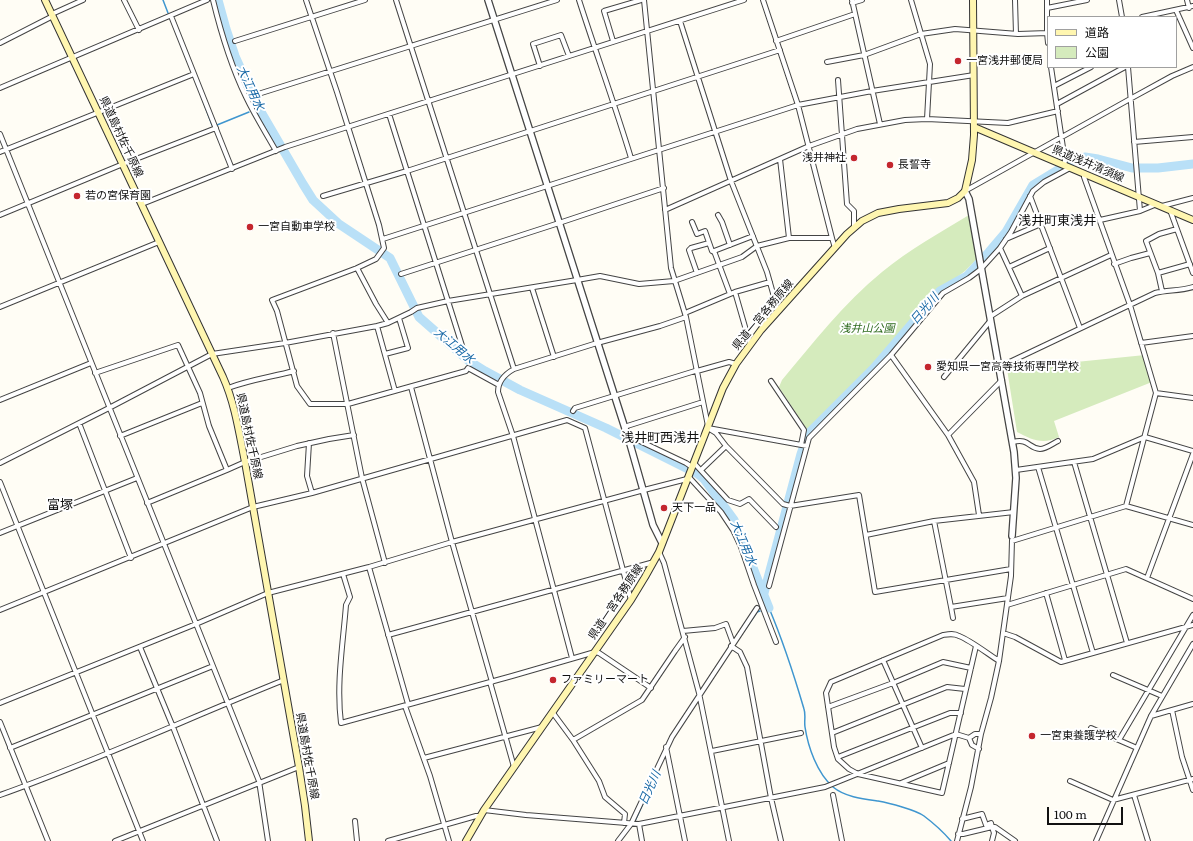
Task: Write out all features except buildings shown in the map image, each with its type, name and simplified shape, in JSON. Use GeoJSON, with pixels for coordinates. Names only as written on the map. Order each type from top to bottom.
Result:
{"type":"FeatureCollection","features":[{"type":"Feature","properties":{"kind":"main road","name":"県道島村佐千原線"},"geometry":{"type":"LineString","coordinates":[[45,0],[228,388],[235,408],[299,767],[306,812],[308,841]]}},
{"type":"Feature","properties":{"kind":"main road"},"geometry":{"type":"LineString","coordinates":[[965,191],[972,160],[974,124],[973,0]]}},
{"type":"Feature","properties":{"kind":"main road","name":"県道浅井清須線"},"geometry":{"type":"LineString","coordinates":[[974,124],[1084,174],[1193,220]]}},
{"type":"Feature","properties":{"kind":"main road","name":"県道一宮各務原線"},"geometry":{"type":"LineString","coordinates":[[466,841],[484,810],[631,600],[654,562],[724,388],[736,364],[750,344],[854,227],[870,216],[888,210],[948,203],[958,198],[965,191]]}},
{"type":"Feature","properties":{"kind":"street"},"geometry":{"type":"LineString","coordinates":[[0,43],[83,0]]}},
{"type":"Feature","properties":{"kind":"street"},"geometry":{"type":"LineString","coordinates":[[124,0],[139,30]]}},
{"type":"Feature","properties":{"kind":"street"},"geometry":{"type":"LineString","coordinates":[[0,88],[207,0]]}},
{"type":"Feature","properties":{"kind":"street"},"geometry":{"type":"LineString","coordinates":[[213,0],[226,45],[239,82],[254,113],[278,151]]}},
{"type":"Feature","properties":{"kind":"street"},"geometry":{"type":"LineString","coordinates":[[306,0],[331,72],[382,239],[384,250],[376,259],[356,268],[272,300],[277,311],[297,386],[310,404],[348,404],[466,371],[468,368],[500,385]]}},
{"type":"Feature","properties":{"kind":"street"},"geometry":{"type":"LineString","coordinates":[[235,41],[365,0]]}},
{"type":"Feature","properties":{"kind":"street"},"geometry":{"type":"LineString","coordinates":[[396,0],[514,369]]}},
{"type":"Feature","properties":{"kind":"street"},"geometry":{"type":"LineString","coordinates":[[488,0],[548,186],[576,280],[630,444],[653,525],[662,542]]}},
{"type":"Feature","properties":{"kind":"street"},"geometry":{"type":"LineString","coordinates":[[255,95],[412,47],[557,0]]}},
{"type":"Feature","properties":{"kind":"street"},"geometry":{"type":"LineString","coordinates":[[579,0],[631,158]]}},
{"type":"Feature","properties":{"kind":"street"},"geometry":{"type":"LineString","coordinates":[[613,41],[604,11],[641,0]]}},
{"type":"Feature","properties":{"kind":"street"},"geometry":{"type":"LineString","coordinates":[[644,0],[670,257],[674,281],[686,315],[708,428],[716,433],[726,446],[783,504],[790,506],[859,495],[875,592],[1011,569]]}},
{"type":"Feature","properties":{"kind":"street"},"geometry":{"type":"LineString","coordinates":[[142,204],[278,151],[284,147],[540,66],[647,30],[680,21],[730,2],[744,0]]}},
{"type":"Feature","properties":{"kind":"street"},"geometry":{"type":"LineString","coordinates":[[763,0],[798,105],[835,248]]}},
{"type":"Feature","properties":{"kind":"street"},"geometry":{"type":"LineString","coordinates":[[862,0],[852,2],[880,124]]}},
{"type":"Feature","properties":{"kind":"street"},"geometry":{"type":"LineString","coordinates":[[911,0],[930,64],[927,119]]}},
{"type":"Feature","properties":{"kind":"street"},"geometry":{"type":"LineString","coordinates":[[1015,0],[1016,34]]}},
{"type":"Feature","properties":{"kind":"street"},"geometry":{"type":"LineString","coordinates":[[827,62],[864,55],[921,34],[955,29],[1016,34],[1047,33],[1047,0]]}},
{"type":"Feature","properties":{"kind":"street"},"geometry":{"type":"LineString","coordinates":[[1047,8],[1087,0]]}},
{"type":"Feature","properties":{"kind":"street"},"geometry":{"type":"LineString","coordinates":[[1119,0],[1122,16]]}},
{"type":"Feature","properties":{"kind":"street"},"geometry":{"type":"LineString","coordinates":[[1147,16],[1191,7],[1187,0]]}},
{"type":"Feature","properties":{"kind":"street"},"geometry":{"type":"LineString","coordinates":[[1176,10],[1193,48]]}},
{"type":"Feature","properties":{"kind":"street"},"geometry":{"type":"LineString","coordinates":[[776,41],[855,14]]}},
{"type":"Feature","properties":{"kind":"street"},"geometry":{"type":"LineString","coordinates":[[171,16],[232,169]]}},
{"type":"Feature","properties":{"kind":"street"},"geometry":{"type":"LineString","coordinates":[[680,21],[731,181],[757,246],[770,282],[778,311]]}},
{"type":"Feature","properties":{"kind":"street"},"geometry":{"type":"LineString","coordinates":[[540,66],[533,44],[561,34],[569,56]]}},
{"type":"Feature","properties":{"kind":"street"},"geometry":{"type":"LineString","coordinates":[[323,196],[407,171],[780,50]]}},
{"type":"Feature","properties":{"kind":"street"},"geometry":{"type":"LineString","coordinates":[[957,841],[971,787],[981,734],[999,661],[1011,569],[1016,470],[991,318],[969,199],[965,191],[1172,76],[1193,67]]}},
{"type":"Feature","properties":{"kind":"street"},"geometry":{"type":"LineString","coordinates":[[1051,68],[1062,137],[1065,161],[1064,164]]}},
{"type":"Feature","properties":{"kind":"street"},"geometry":{"type":"LineString","coordinates":[[1054,86],[1089,68]]}},
{"type":"Feature","properties":{"kind":"street"},"geometry":{"type":"LineString","coordinates":[[1057,104],[1124,68]]}},
{"type":"Feature","properties":{"kind":"street"},"geometry":{"type":"LineString","coordinates":[[1126,68],[1140,210]]}},
{"type":"Feature","properties":{"kind":"street"},"geometry":{"type":"LineString","coordinates":[[0,152],[194,74]]}},
{"type":"Feature","properties":{"kind":"street"},"geometry":{"type":"LineString","coordinates":[[382,239],[798,105],[839,96],[974,75]]}},
{"type":"Feature","properties":{"kind":"street"},"geometry":{"type":"LineString","coordinates":[[838,80],[847,204],[854,211],[854,227]]}},
{"type":"Feature","properties":{"kind":"street"},"geometry":{"type":"LineString","coordinates":[[665,210],[809,146],[857,129],[905,120],[927,119],[974,124],[1008,123],[1058,111]]}},
{"type":"Feature","properties":{"kind":"street"},"geometry":{"type":"LineString","coordinates":[[389,114],[465,356]]}},
{"type":"Feature","properties":{"kind":"street"},"geometry":{"type":"LineString","coordinates":[[0,215],[123,164],[216,128]]}},
{"type":"Feature","properties":{"kind":"street"},"geometry":{"type":"LineString","coordinates":[[0,134],[260,783],[268,841]]}},
{"type":"Feature","properties":{"kind":"street"},"geometry":{"type":"LineString","coordinates":[[1134,142],[1193,138]]}},
{"type":"Feature","properties":{"kind":"street"},"geometry":{"type":"LineString","coordinates":[[780,159],[789,238]]}},
{"type":"Feature","properties":{"kind":"street"},"geometry":{"type":"LineString","coordinates":[[769,586],[809,438],[891,355],[944,293],[969,278],[1000,248],[1033,191],[1044,182],[1070,167]]}},
{"type":"Feature","properties":{"kind":"street"},"geometry":{"type":"LineString","coordinates":[[1084,174],[1114,264],[1130,305],[1156,393],[1126,506]]}},
{"type":"Feature","properties":{"kind":"street"},"geometry":{"type":"LineString","coordinates":[[401,274],[664,188]]}},
{"type":"Feature","properties":{"kind":"street"},"geometry":{"type":"LineString","coordinates":[[1030,196],[1080,328]]}},
{"type":"Feature","properties":{"kind":"street"},"geometry":{"type":"LineString","coordinates":[[1100,220],[1193,198]]}},
{"type":"Feature","properties":{"kind":"street"},"geometry":{"type":"LineString","coordinates":[[1170,210],[1193,273]]}},
{"type":"Feature","properties":{"kind":"street"},"geometry":{"type":"LineString","coordinates":[[718,215],[730,245]]}},
{"type":"Feature","properties":{"kind":"street"},"geometry":{"type":"LineString","coordinates":[[692,222],[697,234],[705,231],[730,294]]}},
{"type":"Feature","properties":{"kind":"street"},"geometry":{"type":"LineString","coordinates":[[1006,239],[1041,224]]}},
{"type":"Feature","properties":{"kind":"street"},"geometry":{"type":"LineString","coordinates":[[1162,291],[1158,272],[1146,241],[1159,234],[1177,229]]}},
{"type":"Feature","properties":{"kind":"street"},"geometry":{"type":"LineString","coordinates":[[714,252],[753,236]]}},
{"type":"Feature","properties":{"kind":"street"},"geometry":{"type":"LineString","coordinates":[[0,463],[212,354],[285,343],[377,326],[388,323],[417,308],[448,301],[600,276],[639,284],[674,281],[742,258],[757,246],[789,238],[832,238]]}},
{"type":"Feature","properties":{"kind":"street"},"geometry":{"type":"LineString","coordinates":[[0,307],[159,242]]}},
{"type":"Feature","properties":{"kind":"street"},"geometry":{"type":"LineString","coordinates":[[697,273],[689,250],[691,248],[709,243]]}},
{"type":"Feature","properties":{"kind":"street"},"geometry":{"type":"LineString","coordinates":[[1000,248],[1022,296]]}},
{"type":"Feature","properties":{"kind":"street"},"geometry":{"type":"LineString","coordinates":[[1009,267],[1050,248]]}},
{"type":"Feature","properties":{"kind":"street"},"geometry":{"type":"LineString","coordinates":[[1114,264],[1150,253]]}},
{"type":"Feature","properties":{"kind":"street"},"geometry":{"type":"LineString","coordinates":[[944,378],[991,318],[1022,296],[1111,254]]}},
{"type":"Feature","properties":{"kind":"street"},"geometry":{"type":"LineString","coordinates":[[1158,272],[1190,264]]}},
{"type":"Feature","properties":{"kind":"street"},"geometry":{"type":"LineString","coordinates":[[356,268],[388,323]]}},
{"type":"Feature","properties":{"kind":"street"},"geometry":{"type":"LineString","coordinates":[[572,658],[513,436],[498,392],[502,378],[505,374],[514,369],[597,343],[660,326],[735,292],[770,282]]}},
{"type":"Feature","properties":{"kind":"street"},"geometry":{"type":"LineString","coordinates":[[999,367],[1155,293],[1162,291],[1185,290],[1193,287]]}},
{"type":"Feature","properties":{"kind":"street"},"geometry":{"type":"LineString","coordinates":[[532,288],[554,357]]}},
{"type":"Feature","properties":{"kind":"street"},"geometry":{"type":"LineString","coordinates":[[735,292],[750,344]]}},
{"type":"Feature","properties":{"kind":"street"},"geometry":{"type":"LineString","coordinates":[[385,354],[408,348],[399,318]]}},
{"type":"Feature","properties":{"kind":"street"},"geometry":{"type":"LineString","coordinates":[[377,326],[395,392]]}},
{"type":"Feature","properties":{"kind":"street"},"geometry":{"type":"LineString","coordinates":[[333,333],[362,478],[385,562]]}},
{"type":"Feature","properties":{"kind":"street"},"geometry":{"type":"LineString","coordinates":[[1141,343],[1193,336]]}},
{"type":"Feature","properties":{"kind":"street"},"geometry":{"type":"LineString","coordinates":[[95,373],[178,345],[200,393],[209,426],[227,470]]}},
{"type":"Feature","properties":{"kind":"street"},"geometry":{"type":"LineString","coordinates":[[891,355],[948,435],[974,482],[979,515]]}},
{"type":"Feature","properties":{"kind":"street"},"geometry":{"type":"LineString","coordinates":[[573,411],[575,408],[695,371],[729,362],[736,364]]}},
{"type":"Feature","properties":{"kind":"street"},"geometry":{"type":"LineString","coordinates":[[0,400],[91,363]]}},
{"type":"Feature","properties":{"kind":"street"},"geometry":{"type":"LineString","coordinates":[[228,388],[256,379],[294,371]]}},
{"type":"Feature","properties":{"kind":"street"},"geometry":{"type":"LineString","coordinates":[[948,435],[1002,380]]}},
{"type":"Feature","properties":{"kind":"street"},"geometry":{"type":"LineString","coordinates":[[771,381],[804,430],[801,445]]}},
{"type":"Feature","properties":{"kind":"street"},"geometry":{"type":"LineString","coordinates":[[411,387],[514,768]]}},
{"type":"Feature","properties":{"kind":"street"},"geometry":{"type":"LineString","coordinates":[[1156,393],[1193,398]]}},
{"type":"Feature","properties":{"kind":"street"},"geometry":{"type":"LineString","coordinates":[[624,427],[703,402]]}},
{"type":"Feature","properties":{"kind":"street"},"geometry":{"type":"LineString","coordinates":[[120,436],[202,403]]}},
{"type":"Feature","properties":{"kind":"street"},"geometry":{"type":"LineString","coordinates":[[0,610],[131,558],[253,507],[312,492],[567,420],[585,428],[631,600]]}},
{"type":"Feature","properties":{"kind":"street"},"geometry":{"type":"LineString","coordinates":[[79,423],[131,558]]}},
{"type":"Feature","properties":{"kind":"street"},"geometry":{"type":"LineString","coordinates":[[708,428],[806,446]]}},
{"type":"Feature","properties":{"kind":"street"},"geometry":{"type":"LineString","coordinates":[[147,503],[245,462],[309,443],[354,435]]}},
{"type":"Feature","properties":{"kind":"street"},"geometry":{"type":"LineString","coordinates":[[627,435],[701,470],[728,500],[740,504],[749,499],[776,527]]}},
{"type":"Feature","properties":{"kind":"street"},"geometry":{"type":"LineString","coordinates":[[1016,470],[1093,459],[1145,437],[1193,450]]}},
{"type":"Feature","properties":{"kind":"street"},"geometry":{"type":"LineString","coordinates":[[1012,442],[1024,441],[1036,448],[1041,449],[1046,448],[1058,441]]}},
{"type":"Feature","properties":{"kind":"street"},"geometry":{"type":"LineString","coordinates":[[309,443],[306,476],[312,492]]}},
{"type":"Feature","properties":{"kind":"street"},"geometry":{"type":"LineString","coordinates":[[701,470],[726,446]]}},
{"type":"Feature","properties":{"kind":"street"},"geometry":{"type":"LineString","coordinates":[[1147,578],[1193,454]]}},
{"type":"Feature","properties":{"kind":"street"},"geometry":{"type":"LineString","coordinates":[[1074,462],[1127,643]]}},
{"type":"Feature","properties":{"kind":"street"},"geometry":{"type":"LineString","coordinates":[[1038,467],[1093,653]]}},
{"type":"Feature","properties":{"kind":"street"},"geometry":{"type":"LineString","coordinates":[[0,703],[140,647],[268,593],[369,567],[452,542],[688,477],[721,512],[733,530],[741,547],[776,642]]}},
{"type":"Feature","properties":{"kind":"street"},"geometry":{"type":"LineString","coordinates":[[0,532],[137,478]]}},
{"type":"Feature","properties":{"kind":"street"},"geometry":{"type":"LineString","coordinates":[[0,482],[109,752],[143,841]]}},
{"type":"Feature","properties":{"kind":"street"},"geometry":{"type":"LineString","coordinates":[[1012,539],[1126,506],[1193,525]]}},
{"type":"Feature","properties":{"kind":"street"},"geometry":{"type":"LineString","coordinates":[[866,535],[934,521],[1014,512]]}},
{"type":"Feature","properties":{"kind":"street"},"geometry":{"type":"LineString","coordinates":[[934,521],[953,618]]}},
{"type":"Feature","properties":{"kind":"street"},"geometry":{"type":"LineString","coordinates":[[658,552],[664,563],[699,693],[712,751],[729,841]]}},
{"type":"Feature","properties":{"kind":"street"},"geometry":{"type":"LineString","coordinates":[[388,635],[654,562]]}},
{"type":"Feature","properties":{"kind":"street"},"geometry":{"type":"LineString","coordinates":[[369,567],[411,724],[424,758],[449,841]]}},
{"type":"Feature","properties":{"kind":"street"},"geometry":{"type":"LineString","coordinates":[[1007,605],[1126,569],[1193,599]]}},
{"type":"Feature","properties":{"kind":"street"},"geometry":{"type":"LineString","coordinates":[[343,574],[350,597],[346,605],[340,681],[339,709],[341,723],[595,652],[599,653],[651,688]]}},
{"type":"Feature","properties":{"kind":"street"},"geometry":{"type":"LineString","coordinates":[[1046,594],[1065,660]]}},
{"type":"Feature","properties":{"kind":"street"},"geometry":{"type":"LineString","coordinates":[[951,607],[1008,598]]}},
{"type":"Feature","properties":{"kind":"street"},"geometry":{"type":"LineString","coordinates":[[618,841],[632,824],[649,789],[666,746],[699,693],[757,608]]}},
{"type":"Feature","properties":{"kind":"street"},"geometry":{"type":"LineString","coordinates":[[1118,740],[1193,615]]}},
{"type":"Feature","properties":{"kind":"street"},"geometry":{"type":"LineString","coordinates":[[683,631],[715,628],[726,624],[732,645],[740,652],[746,667],[781,841]]}},
{"type":"Feature","properties":{"kind":"street"},"geometry":{"type":"LineString","coordinates":[[1003,633],[1015,637],[1061,662],[1193,626]]}},
{"type":"Feature","properties":{"kind":"street"},"geometry":{"type":"LineString","coordinates":[[976,646],[942,793],[858,774],[849,770],[838,757],[832,734],[826,693],[831,682],[943,635],[952,634],[959,636],[976,646],[999,661]]}},
{"type":"Feature","properties":{"kind":"street"},"geometry":{"type":"LineString","coordinates":[[573,740],[642,700],[685,637]]}},
{"type":"Feature","properties":{"kind":"street"},"geometry":{"type":"LineString","coordinates":[[1096,841],[1150,716],[1193,644]]}},
{"type":"Feature","properties":{"kind":"street"},"geometry":{"type":"LineString","coordinates":[[140,647],[217,841]]}},
{"type":"Feature","properties":{"kind":"street"},"geometry":{"type":"LineString","coordinates":[[883,660],[922,748]]}},
{"type":"Feature","properties":{"kind":"street"},"geometry":{"type":"LineString","coordinates":[[828,707],[893,683],[943,662],[971,668]]}},
{"type":"Feature","properties":{"kind":"street"},"geometry":{"type":"LineString","coordinates":[[10,748],[213,666]]}},
{"type":"Feature","properties":{"kind":"street"},"geometry":{"type":"LineString","coordinates":[[1113,675],[1162,696]]}},
{"type":"Feature","properties":{"kind":"street"},"geometry":{"type":"LineString","coordinates":[[0,795],[173,727],[284,680]]}},
{"type":"Feature","properties":{"kind":"street"},"geometry":{"type":"LineString","coordinates":[[832,734],[947,687],[965,689]]}},
{"type":"Feature","properties":{"kind":"street"},"geometry":{"type":"LineString","coordinates":[[1150,716],[1193,704]]}},
{"type":"Feature","properties":{"kind":"street"},"geometry":{"type":"LineString","coordinates":[[1172,710],[1182,757],[1192,779],[1193,790]]}},
{"type":"Feature","properties":{"kind":"street"},"geometry":{"type":"LineString","coordinates":[[553,713],[573,740],[599,782],[605,797],[625,814],[624,823]]}},
{"type":"Feature","properties":{"kind":"street"},"geometry":{"type":"LineString","coordinates":[[838,757],[950,713],[961,713]]}},
{"type":"Feature","properties":{"kind":"street"},"geometry":{"type":"LineString","coordinates":[[0,722],[48,841]]}},
{"type":"Feature","properties":{"kind":"street"},"geometry":{"type":"LineString","coordinates":[[424,758],[543,727]]}},
{"type":"Feature","properties":{"kind":"street"},"geometry":{"type":"LineString","coordinates":[[1091,728],[1137,748]]}},
{"type":"Feature","properties":{"kind":"street"},"geometry":{"type":"LineString","coordinates":[[712,751],[801,733]]}},
{"type":"Feature","properties":{"kind":"street"},"geometry":{"type":"LineString","coordinates":[[484,810],[526,815],[639,824],[827,786],[956,734],[969,738],[972,745],[979,749]]}},
{"type":"Feature","properties":{"kind":"street"},"geometry":{"type":"LineString","coordinates":[[969,738],[975,734],[981,734]]}},
{"type":"Feature","properties":{"kind":"street"},"geometry":{"type":"LineString","coordinates":[[666,746],[685,841]]}},
{"type":"Feature","properties":{"kind":"street"},"geometry":{"type":"LineString","coordinates":[[900,784],[949,763]]}},
{"type":"Feature","properties":{"kind":"street"},"geometry":{"type":"LineString","coordinates":[[115,841],[299,767]]}},
{"type":"Feature","properties":{"kind":"street"},"geometry":{"type":"LineString","coordinates":[[1070,781],[1113,800],[1192,779]]}},
{"type":"Feature","properties":{"kind":"street"},"geometry":{"type":"LineString","coordinates":[[833,795],[842,841]]}},
{"type":"Feature","properties":{"kind":"street"},"geometry":{"type":"LineString","coordinates":[[1134,795],[1148,841]]}},
{"type":"Feature","properties":{"kind":"street"},"geometry":{"type":"LineString","coordinates":[[962,819],[982,814],[986,825],[991,823],[994,832],[992,841]]}},
{"type":"Feature","properties":{"kind":"street"},"geometry":{"type":"LineString","coordinates":[[388,841],[480,816]]}},
{"type":"Feature","properties":{"kind":"street"},"geometry":{"type":"LineString","coordinates":[[355,821],[357,841]]}},
{"type":"Feature","properties":{"kind":"street"},"geometry":{"type":"LineString","coordinates":[[639,824],[642,841]]}},
{"type":"Feature","properties":{"kind":"street"},"geometry":{"type":"LineString","coordinates":[[958,834],[995,827],[1015,841]]}},
{"type":"Feature","properties":{"kind":"green space","name":"浅井山公園"},"geometry":{"type":"Polygon","coordinates":[[[969,215],[977,259],[965,271],[940,290],[895,344],[857,385],[808,431],[779,387],[782,380],[829,324],[868,284],[903,256],[969,215]]]}},
{"type":"Feature","properties":{"kind":"green space"},"geometry":{"type":"Polygon","coordinates":[[[1145,355],[1146,370],[1152,382],[1054,421],[1059,437],[1048,441],[1043,441],[1017,432],[1007,369],[1145,355]]]}},
{"type":"Feature","properties":{"kind":"waterway"},"geometry":{"type":"LineString","coordinates":[[163,0],[168,13]]}},
{"type":"Feature","properties":{"kind":"waterway","name":"大江用水"},"geometry":{"type":"LineString","coordinates":[[218,0],[235,56],[257,105],[313,200],[339,224],[390,258],[419,317],[469,361],[485,371],[520,390],[606,428],[698,474],[704,479],[734,520],[769,608]]}},
{"type":"Feature","properties":{"kind":"waterway"},"geometry":{"type":"LineString","coordinates":[[200,93],[212,125]]}},
{"type":"Feature","properties":{"kind":"waterway"},"geometry":{"type":"LineString","coordinates":[[217,125],[249,112]]}},
{"type":"Feature","properties":{"kind":"waterway","name":"日光川"},"geometry":{"type":"LineString","coordinates":[[764,593],[801,454],[808,434],[874,368],[940,291],[967,276],[989,252],[1006,232],[1033,185],[1074,160],[1085,157],[1132,168],[1158,168],[1193,164]]}},
{"type":"Feature","properties":{"kind":"waterway"},"geometry":{"type":"LineString","coordinates":[[767,609],[769,608],[784,645],[805,711],[805,727],[808,743],[822,775],[833,787],[843,793],[860,798],[889,803],[909,809],[924,816],[951,841]]}},
{"type":"Feature","properties":{"kind":"waterway","name":"日光川"},"geometry":{"type":"LineString","coordinates":[[744,631],[757,612],[760,611]]}},
{"type":"Feature","properties":{"kind":"waterway","name":"日光川"},"geometry":{"type":"LineString","coordinates":[[635,821],[648,793]]}},
{"type":"Feature","properties":{"kind":"place","name":"一宮浅井郵便局"},"geometry":{"type":"Point","coordinates":[958,61]}},
{"type":"Feature","properties":{"kind":"place","name":"浅井神社"},"geometry":{"type":"Point","coordinates":[854,158]}},
{"type":"Feature","properties":{"kind":"place","name":"長誓寺"},"geometry":{"type":"Point","coordinates":[890,165]}},
{"type":"Feature","properties":{"kind":"place","name":"若の宮保育園"},"geometry":{"type":"Point","coordinates":[77,196]}},
{"type":"Feature","properties":{"kind":"place","name":"一宮自動車学校"},"geometry":{"type":"Point","coordinates":[250,227]}},
{"type":"Feature","properties":{"kind":"place","name":"愛知県一宮高等技術専門学校"},"geometry":{"type":"Point","coordinates":[928,367]}},
{"type":"Feature","properties":{"kind":"place","name":"天下一品"},"geometry":{"type":"Point","coordinates":[664,508]}},
{"type":"Feature","properties":{"kind":"place","name":"ファミリーマート"},"geometry":{"type":"Point","coordinates":[553,680]}},
{"type":"Feature","properties":{"kind":"place","name":"一宮東養護学校"},"geometry":{"type":"Point","coordinates":[1032,736]}},
{"type":"Feature","properties":{"kind":"district","name":"浅井町東浅井"},"geometry":{"type":"Point","coordinates":[1057,221]}},
{"type":"Feature","properties":{"kind":"district","name":"浅井町西浅井"},"geometry":{"type":"Point","coordinates":[660,438]}},
{"type":"Feature","properties":{"kind":"district","name":"富塚"},"geometry":{"type":"Point","coordinates":[60,505]}}]}
